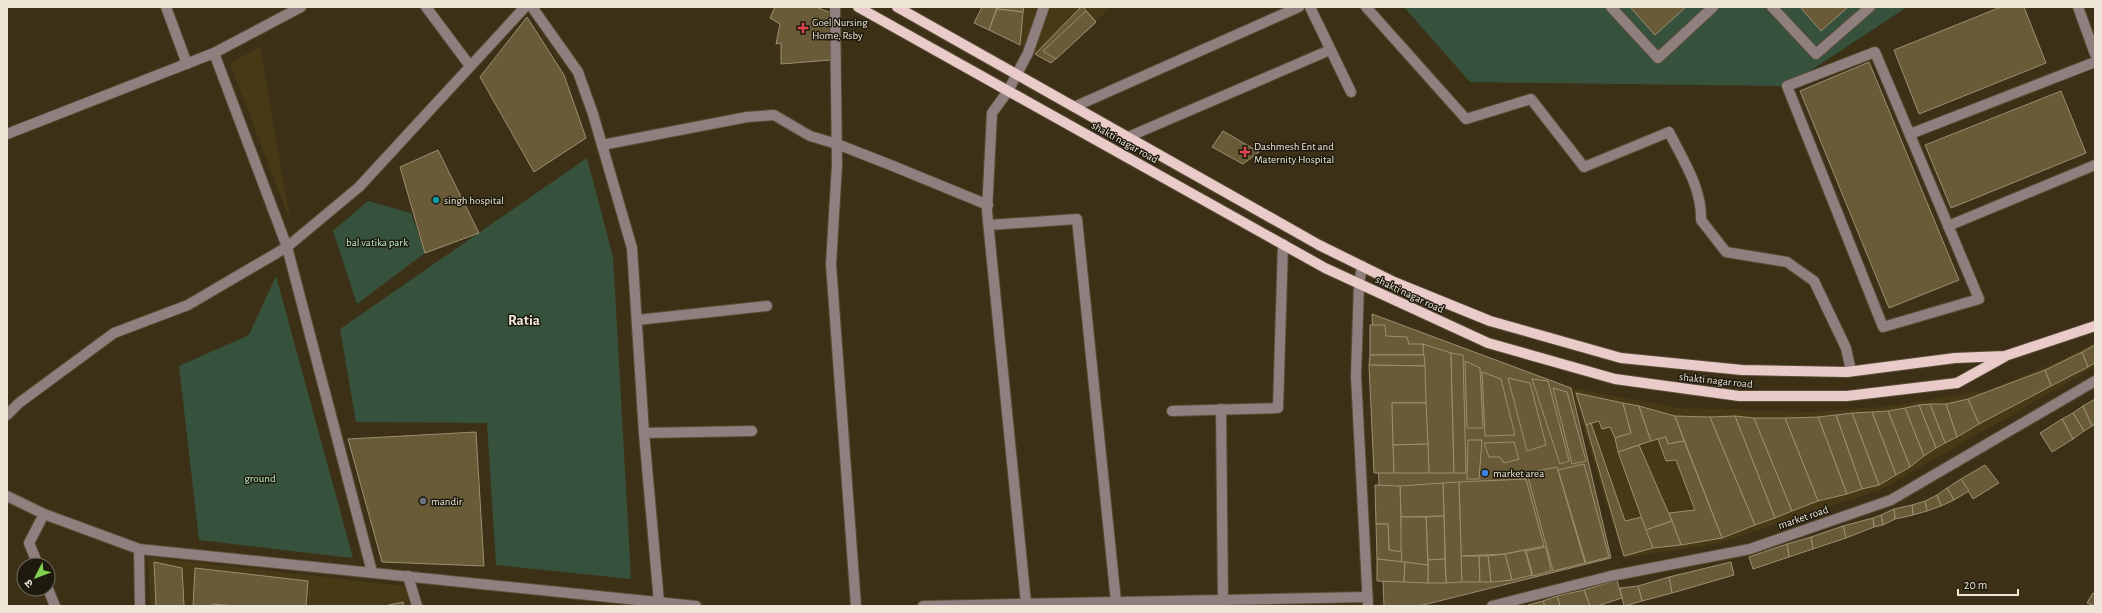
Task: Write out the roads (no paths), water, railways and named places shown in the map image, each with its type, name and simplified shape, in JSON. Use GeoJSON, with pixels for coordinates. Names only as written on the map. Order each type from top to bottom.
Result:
{"type":"FeatureCollection","features":[{"type":"Feature","properties":{"kind":"main road","name":"shakti nagar road"},"geometry":{"type":"LineString","coordinates":[[858,7],[1325,268],[1488,343],[1615,379],[1739,396],[1847,396],[1957,382],[2006,356]]}},
{"type":"Feature","properties":{"kind":"main road"},"geometry":{"type":"LineString","coordinates":[[897,7],[1319,245],[1394,282],[1490,321],[1621,358],[1742,370],[1851,371],[1955,358],[2006,356],[2095,326]]}},
{"type":"Feature","properties":{"kind":"street"},"geometry":{"type":"LineString","coordinates":[[166,7],[187,64]]}},
{"type":"Feature","properties":{"kind":"street"},"geometry":{"type":"LineString","coordinates":[[7,134],[214,53],[299,7]]}},
{"type":"Feature","properties":{"kind":"street"},"geometry":{"type":"LineString","coordinates":[[426,7],[470,66]]}},
{"type":"Feature","properties":{"kind":"street"},"geometry":{"type":"LineString","coordinates":[[7,415],[19,403],[114,333],[188,305],[287,247],[360,187],[525,7]]}},
{"type":"Feature","properties":{"kind":"street"},"geometry":{"type":"LineString","coordinates":[[532,7],[578,72],[602,145],[632,248],[644,433],[659,602]]}},
{"type":"Feature","properties":{"kind":"street"},"geometry":{"type":"LineString","coordinates":[[835,7],[837,144],[830,264],[856,606]]}},
{"type":"Feature","properties":{"kind":"street"},"geometry":{"type":"LineString","coordinates":[[1026,603],[988,205],[992,113],[1008,91],[1028,53],[1044,7]]}},
{"type":"Feature","properties":{"kind":"street"},"geometry":{"type":"LineString","coordinates":[[1074,107],[1299,7]]}},
{"type":"Feature","properties":{"kind":"street"},"geometry":{"type":"LineString","coordinates":[[1310,7],[1351,92]]}},
{"type":"Feature","properties":{"kind":"street"},"geometry":{"type":"LineString","coordinates":[[1366,7],[1466,119],[1531,99],[1584,167],[1669,132],[1692,178],[1702,205],[1701,220],[1726,252],[1787,262],[1814,280],[1846,348],[1851,371]]}},
{"type":"Feature","properties":{"kind":"street"},"geometry":{"type":"LineString","coordinates":[[1611,7],[1658,58],[1713,7]]}},
{"type":"Feature","properties":{"kind":"street"},"geometry":{"type":"LineString","coordinates":[[1772,7],[1816,54],[1870,7]]}},
{"type":"Feature","properties":{"kind":"street"},"geometry":{"type":"LineString","coordinates":[[2078,7],[2095,54]]}},
{"type":"Feature","properties":{"kind":"street"},"geometry":{"type":"LineString","coordinates":[[1128,137],[1330,50]]}},
{"type":"Feature","properties":{"kind":"street"},"geometry":{"type":"LineString","coordinates":[[1875,52],[1948,226],[1979,299],[1883,327],[1787,86],[1875,52]]}},
{"type":"Feature","properties":{"kind":"street"},"geometry":{"type":"LineString","coordinates":[[214,53],[287,247],[372,572]]}},
{"type":"Feature","properties":{"kind":"street"},"geometry":{"type":"LineString","coordinates":[[1910,134],[2095,62]]}},
{"type":"Feature","properties":{"kind":"street"},"geometry":{"type":"LineString","coordinates":[[602,145],[747,117],[774,115],[810,136],[837,144],[988,205]]}},
{"type":"Feature","properties":{"kind":"street"},"geometry":{"type":"LineString","coordinates":[[1948,226],[2095,165]]}},
{"type":"Feature","properties":{"kind":"street"},"geometry":{"type":"LineString","coordinates":[[989,226],[1077,219],[1116,602]]}},
{"type":"Feature","properties":{"kind":"street"},"geometry":{"type":"LineString","coordinates":[[1172,411],[1278,408],[1283,244]]}},
{"type":"Feature","properties":{"kind":"street"},"geometry":{"type":"LineString","coordinates":[[923,606],[1223,600],[1367,601],[1356,376],[1359,284],[1362,266]]}},
{"type":"Feature","properties":{"kind":"street"},"geometry":{"type":"LineString","coordinates":[[637,320],[767,306]]}},
{"type":"Feature","properties":{"kind":"street","name":"market road"},"geometry":{"type":"LineString","coordinates":[[1492,606],[1611,576],[1750,549],[1891,500],[2095,381]]}},
{"type":"Feature","properties":{"kind":"street"},"geometry":{"type":"LineString","coordinates":[[1221,409],[1223,600]]}},
{"type":"Feature","properties":{"kind":"street"},"geometry":{"type":"LineString","coordinates":[[644,433],[752,431]]}},
{"type":"Feature","properties":{"kind":"street"},"geometry":{"type":"LineString","coordinates":[[7,496],[44,514],[139,549],[696,606]]}},
{"type":"Feature","properties":{"kind":"street"},"geometry":{"type":"LineString","coordinates":[[35,557],[29,543],[44,514]]}},
{"type":"Feature","properties":{"kind":"street"},"geometry":{"type":"LineString","coordinates":[[139,549],[140,606]]}},
{"type":"Feature","properties":{"kind":"street"},"geometry":{"type":"LineString","coordinates":[[408,576],[417,606]]}},
{"type":"Feature","properties":{"kind":"place","name":"Goel Nursing Home, Rsby"},"geometry":{"type":"Point","coordinates":[803,28]}},
{"type":"Feature","properties":{"kind":"place","name":"Dashmesh Ent and Maternity Hospital"},"geometry":{"type":"Point","coordinates":[1245,152]}},
{"type":"Feature","properties":{"kind":"place","name":"singh hospital"},"geometry":{"type":"Point","coordinates":[436,200]}},
{"type":"Feature","properties":{"kind":"place","name":"market area"},"geometry":{"type":"Point","coordinates":[1485,473]}},
{"type":"Feature","properties":{"kind":"place","name":"mandir"},"geometry":{"type":"Point","coordinates":[423,501]}},
{"type":"Feature","properties":{"kind":"district","name":"Ratia"},"geometry":{"type":"Point","coordinates":[524,320]}},
{"type":"Feature","properties":{"kind":"park label","name":"bal vatika park"},"geometry":{"type":"Point","coordinates":[377,242]}},
{"type":"Feature","properties":{"kind":"park label","name":"ground"},"geometry":{"type":"Point","coordinates":[260,478]}}]}
